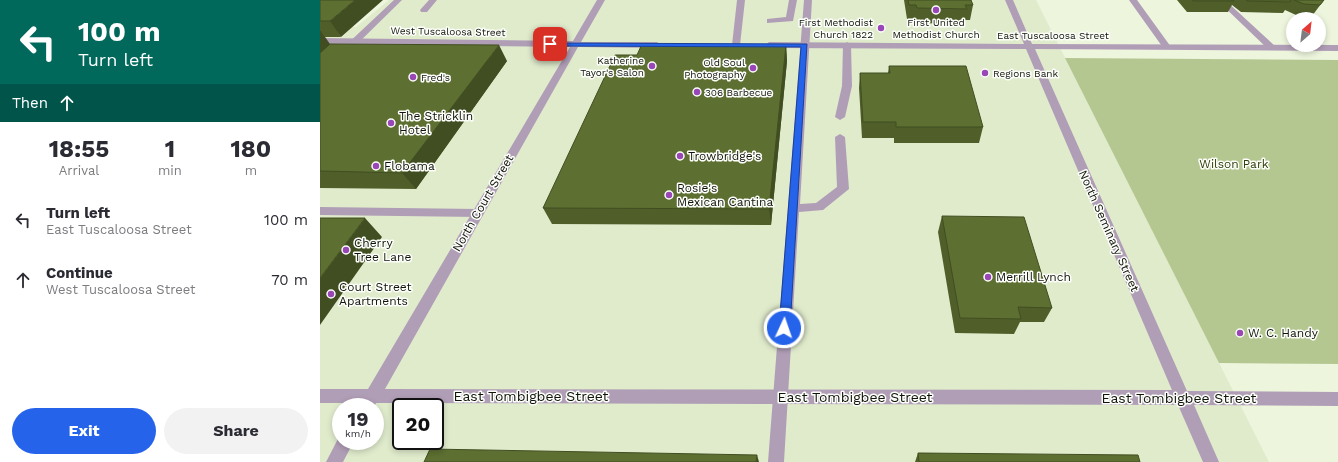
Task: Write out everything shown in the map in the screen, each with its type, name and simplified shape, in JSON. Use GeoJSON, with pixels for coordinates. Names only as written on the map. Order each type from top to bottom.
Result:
{"type":"FeatureCollection","features":[{"type":"Feature","properties":{"kind":"street"},"geometry":{"type":"LineString","coordinates":[[338,57],[398,0]]}},
{"type":"Feature","properties":{"kind":"street"},"geometry":{"type":"LineString","coordinates":[[424,10],[433,0]]}},
{"type":"Feature","properties":{"kind":"street","name":"North Court Street"},"geometry":{"type":"LineString","coordinates":[[371,398],[602,0]]}},
{"type":"Feature","properties":{"kind":"street"},"geometry":{"type":"LineString","coordinates":[[735,45],[741,0]]}},
{"type":"Feature","properties":{"kind":"street"},"geometry":{"type":"LineString","coordinates":[[770,22],[790,19],[793,0]]}},
{"type":"Feature","properties":{"kind":"street"},"geometry":{"type":"LineString","coordinates":[[776,462],[792,208],[808,0]]}},
{"type":"Feature","properties":{"kind":"street","name":"North Seminary Street"},"geometry":{"type":"LineString","coordinates":[[1009,0],[1211,462]]}},
{"type":"Feature","properties":{"kind":"street"},"geometry":{"type":"LineString","coordinates":[[1133,0],[1167,47]]}},
{"type":"Feature","properties":{"kind":"street"},"geometry":{"type":"LineString","coordinates":[[1221,0],[1272,48]]}},
{"type":"Feature","properties":{"kind":"street","name":"West Tuscaloosa Street"},"geometry":{"type":"LineString","coordinates":[[320,41],[575,45]]}},
{"type":"Feature","properties":{"kind":"street"},"geometry":{"type":"LineString","coordinates":[[575,45],[666,45]]}},
{"type":"Feature","properties":{"kind":"street","name":"East Tuscaloosa Street"},"geometry":{"type":"LineString","coordinates":[[762,45],[1338,48]]}},
{"type":"Feature","properties":{"kind":"street"},"geometry":{"type":"LineString","coordinates":[[840,118],[847,86],[846,45]]}},
{"type":"Feature","properties":{"kind":"street"},"geometry":{"type":"LineString","coordinates":[[792,208],[819,207],[842,189],[840,137]]}},
{"type":"Feature","properties":{"kind":"street"},"geometry":{"type":"LineString","coordinates":[[320,211],[478,213]]}},
{"type":"Feature","properties":{"kind":"street","name":"East Tombigbee Street"},"geometry":{"type":"LineString","coordinates":[[320,396],[340,398]]}},
{"type":"Feature","properties":{"kind":"street","name":"East Tombigbee Street"},"geometry":{"type":"LineString","coordinates":[[384,401],[780,397],[1338,399]]}},
{"type":"Feature","properties":{"kind":"street"},"geometry":{"type":"LineString","coordinates":[[334,462],[341,450]]}},
{"type":"Feature","properties":{"kind":"shaded area"},"geometry":{"type":"Polygon","coordinates":[[[389,0],[1036,0],[1269,462],[320,462],[320,27],[356,27],[389,0]]]}},
{"type":"Feature","properties":{"kind":"green space","name":"Wilson Park"},"geometry":{"type":"Polygon","coordinates":[[[1065,58],[1338,60],[1338,364],[1219,363],[1065,58]]]}},
{"type":"Feature","properties":{"kind":"building"},"geometry":{"type":"Polygon","coordinates":[[[320,0],[355,0],[330,21],[320,21],[320,0]]]}},
{"type":"Feature","properties":{"kind":"building"},"geometry":{"type":"Polygon","coordinates":[[[908,0],[971,0],[973,5],[965,5],[967,9],[917,8],[916,5],[909,5],[908,0]]]}},
{"type":"Feature","properties":{"kind":"building"},"geometry":{"type":"Polygon","coordinates":[[[1192,0],[1233,0],[1234,1],[1193,1],[1192,0]]]}},
{"type":"Feature","properties":{"kind":"building"},"geometry":{"type":"Polygon","coordinates":[[[1246,0],[1291,0],[1290,2],[1246,0]]]}},
{"type":"Feature","properties":{"kind":"building"},"geometry":{"type":"Polygon","coordinates":[[[1294,0],[1324,0],[1320,5],[1304,4],[1294,0]]]}},
{"type":"Feature","properties":{"kind":"building"},"geometry":{"type":"Polygon","coordinates":[[[330,44],[499,45],[402,173],[320,171],[320,53],[330,44]]]}},
{"type":"Feature","properties":{"kind":"building"},"geometry":{"type":"Polygon","coordinates":[[[642,44],[786,45],[769,209],[543,208],[615,55],[637,55],[642,44]]]}},
{"type":"Feature","properties":{"kind":"building","name":"Regions Bank"},"geometry":{"type":"Polygon","coordinates":[[[889,66],[966,66],[983,127],[896,127],[896,122],[863,122],[860,73],[890,73],[889,66]]]}},
{"type":"Feature","properties":{"kind":"building","name":"Merrill Lynch"},"geometry":{"type":"Polygon","coordinates":[[[942,216],[1024,217],[1052,308],[1018,307],[1021,319],[960,318],[942,216]]]}},
{"type":"Feature","properties":{"kind":"building"},"geometry":{"type":"Polygon","coordinates":[[[320,218],[365,218],[320,278],[320,218]]]}},
{"type":"Feature","properties":{"kind":"building"},"geometry":{"type":"Polygon","coordinates":[[[444,449],[757,455],[756,462],[424,462],[430,450],[444,449]]]}},
{"type":"Feature","properties":{"kind":"building"},"geometry":{"type":"Polygon","coordinates":[[[918,453],[1138,455],[1140,462],[919,462],[918,453]]]}},
{"type":"Feature","properties":{"kind":"place","name":"First United Methodist Church"},"geometry":{"type":"Point","coordinates":[936,10]}},
{"type":"Feature","properties":{"kind":"place","name":"First Methodist Church 1822"},"geometry":{"type":"Point","coordinates":[881,28]}},
{"type":"Feature","properties":{"kind":"place","name":"Katherine Tayor's Salon"},"geometry":{"type":"Point","coordinates":[652,66]}},
{"type":"Feature","properties":{"kind":"place","name":"Old Soul Photography"},"geometry":{"type":"Point","coordinates":[753,68]}},
{"type":"Feature","properties":{"kind":"place","name":"Regions Bank"},"geometry":{"type":"Point","coordinates":[985,73]}},
{"type":"Feature","properties":{"kind":"place","name":"Fred's"},"geometry":{"type":"Point","coordinates":[413,77]}},
{"type":"Feature","properties":{"kind":"place","name":"306 Barbecue"},"geometry":{"type":"Point","coordinates":[697,92]}},
{"type":"Feature","properties":{"kind":"place","name":"The Stricklin Hotel"},"geometry":{"type":"Point","coordinates":[391,123]}},
{"type":"Feature","properties":{"kind":"place","name":"Trowbridge's"},"geometry":{"type":"Point","coordinates":[680,156]}},
{"type":"Feature","properties":{"kind":"place","name":"Flobama"},"geometry":{"type":"Point","coordinates":[376,166]}},
{"type":"Feature","properties":{"kind":"place","name":"Rosie's Mexican Cantina"},"geometry":{"type":"Point","coordinates":[669,195]}},
{"type":"Feature","properties":{"kind":"place","name":"Cherry Tree Lane"},"geometry":{"type":"Point","coordinates":[346,250]}},
{"type":"Feature","properties":{"kind":"place","name":"Merrill Lynch"},"geometry":{"type":"Point","coordinates":[988,277]}},
{"type":"Feature","properties":{"kind":"place","name":"Court Street Apartments"},"geometry":{"type":"Point","coordinates":[331,294]}},
{"type":"Feature","properties":{"kind":"place","name":"W. C. Handy"},"geometry":{"type":"Point","coordinates":[1240,333]}},
{"type":"Feature","properties":{"kind":"route"},"geometry":{"type":"LineString","coordinates":[[550,44],[804,45],[784,328]]}}]}
